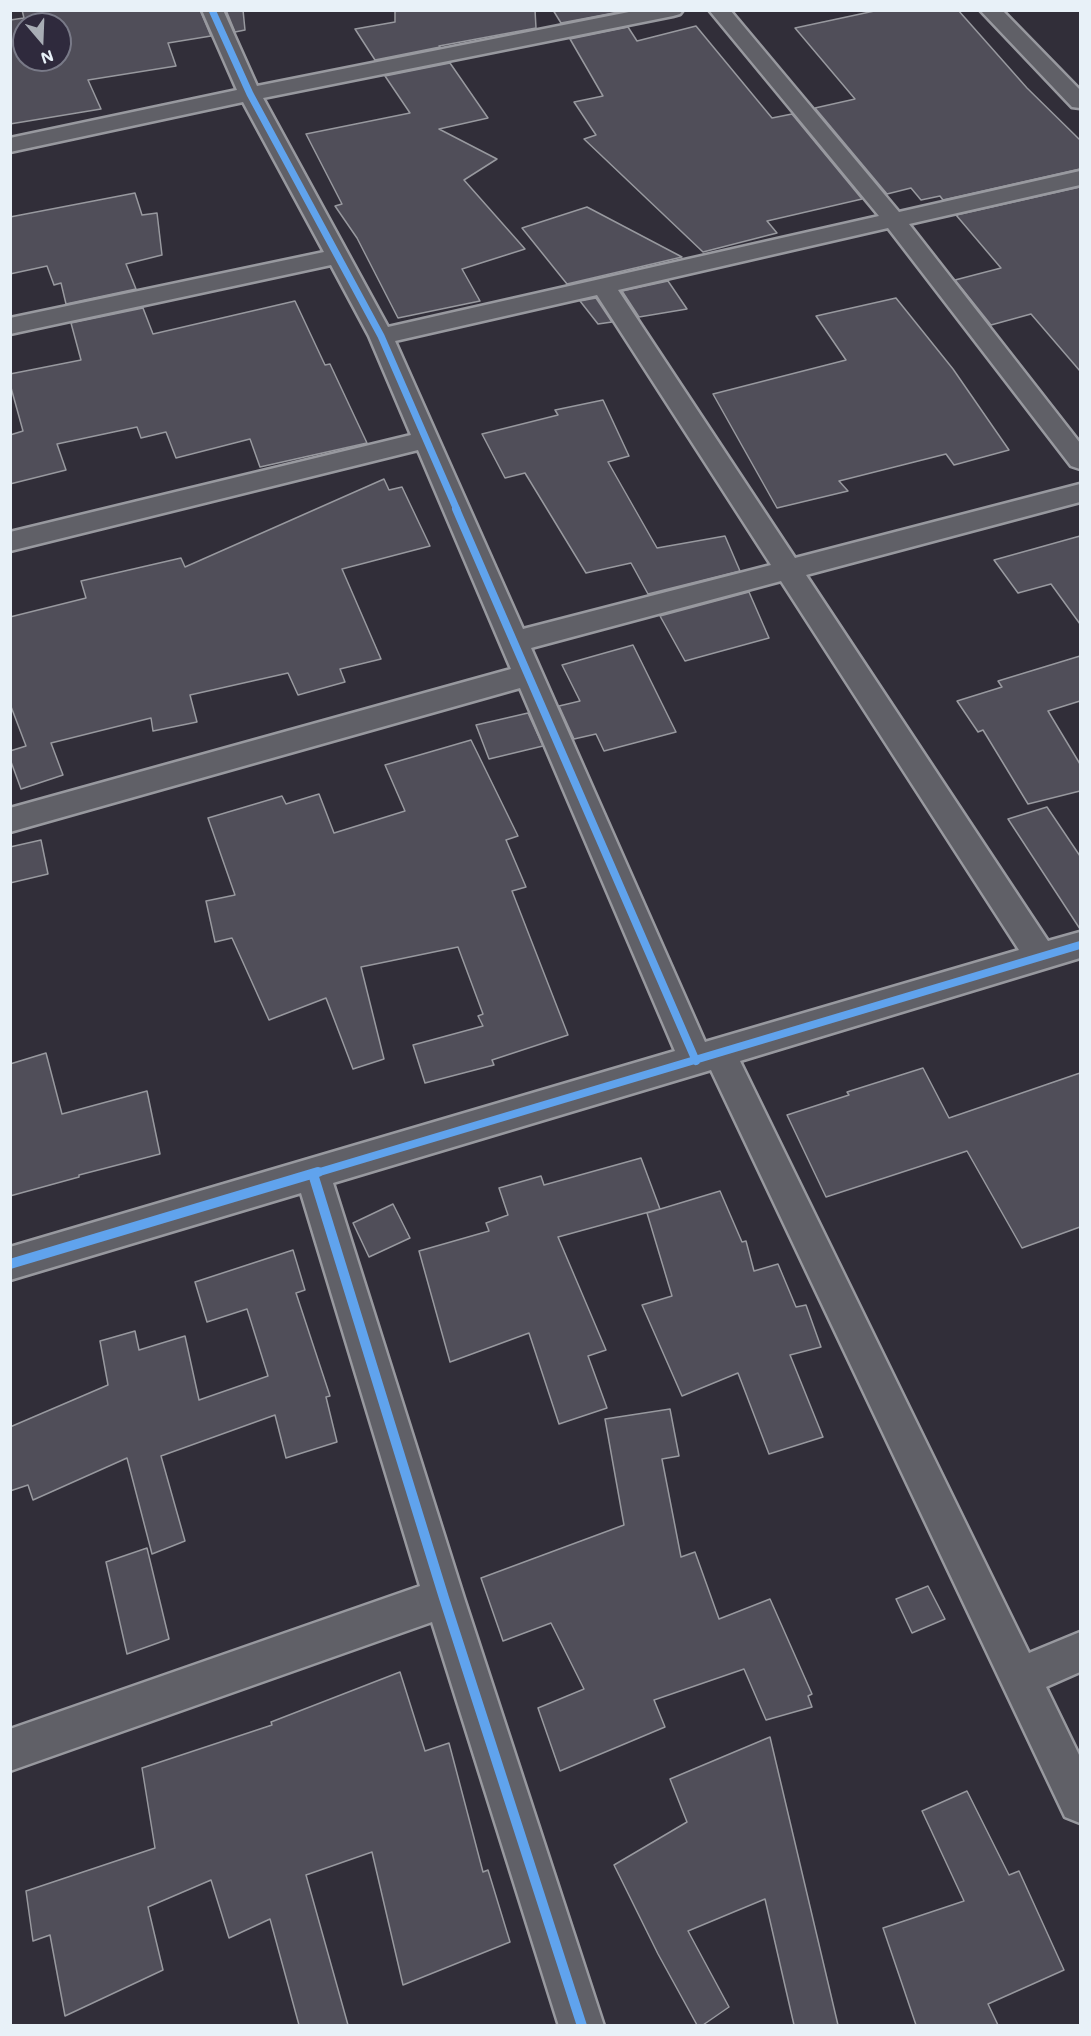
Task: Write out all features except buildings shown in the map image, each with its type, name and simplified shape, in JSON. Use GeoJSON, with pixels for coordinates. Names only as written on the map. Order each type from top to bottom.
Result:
{"type":"FeatureCollection","features":[{"type":"Feature","properties":{"kind":"street"},"geometry":{"type":"LineString","coordinates":[[212,10],[250,94],[336,257],[381,336],[514,642],[707,1056],[1021,1677],[1080,1802]]}},
{"type":"Feature","properties":{"kind":"street"},"geometry":{"type":"LineString","coordinates":[[10,145],[250,94],[673,10]]}},
{"type":"Feature","properties":{"kind":"street"},"geometry":{"type":"LineString","coordinates":[[720,10],[894,220],[1080,460]]}},
{"type":"Feature","properties":{"kind":"street"},"geometry":{"type":"LineString","coordinates":[[990,10],[1080,102]]}},
{"type":"Feature","properties":{"kind":"street"},"geometry":{"type":"LineString","coordinates":[[381,336],[1080,178]]}},
{"type":"Feature","properties":{"kind":"street"},"geometry":{"type":"LineString","coordinates":[[10,326],[336,257]]}},
{"type":"Feature","properties":{"kind":"street"},"geometry":{"type":"LineString","coordinates":[[603,285],[1041,958]]}},
{"type":"Feature","properties":{"kind":"street"},"geometry":{"type":"LineString","coordinates":[[10,542],[425,440]]}},
{"type":"Feature","properties":{"kind":"street"},"geometry":{"type":"LineString","coordinates":[[514,642],[1080,493]]}},
{"type":"Feature","properties":{"kind":"street"},"geometry":{"type":"LineString","coordinates":[[10,820],[529,675]]}},
{"type":"Feature","properties":{"kind":"street"},"geometry":{"type":"LineString","coordinates":[[10,1264],[707,1056],[1041,958],[1078,950]]}},
{"type":"Feature","properties":{"kind":"street"},"geometry":{"type":"LineString","coordinates":[[313,1174],[444,1598],[582,2025]]}},
{"type":"Feature","properties":{"kind":"street"},"geometry":{"type":"LineString","coordinates":[[10,1750],[444,1598]]}},
{"type":"Feature","properties":{"kind":"street"},"geometry":{"type":"LineString","coordinates":[[1021,1677],[1080,1652]]}},
{"type":"Feature","properties":{"kind":"cycle path"},"geometry":{"type":"LineString","coordinates":[[212,10],[250,94],[381,336],[696,1061]]}},
{"type":"Feature","properties":{"kind":"cycle path"},"geometry":{"type":"LineString","coordinates":[[10,1264],[1080,945]]}},
{"type":"Feature","properties":{"kind":"cycle path"},"geometry":{"type":"LineString","coordinates":[[313,1174],[444,1598],[582,2026]]}}]}
